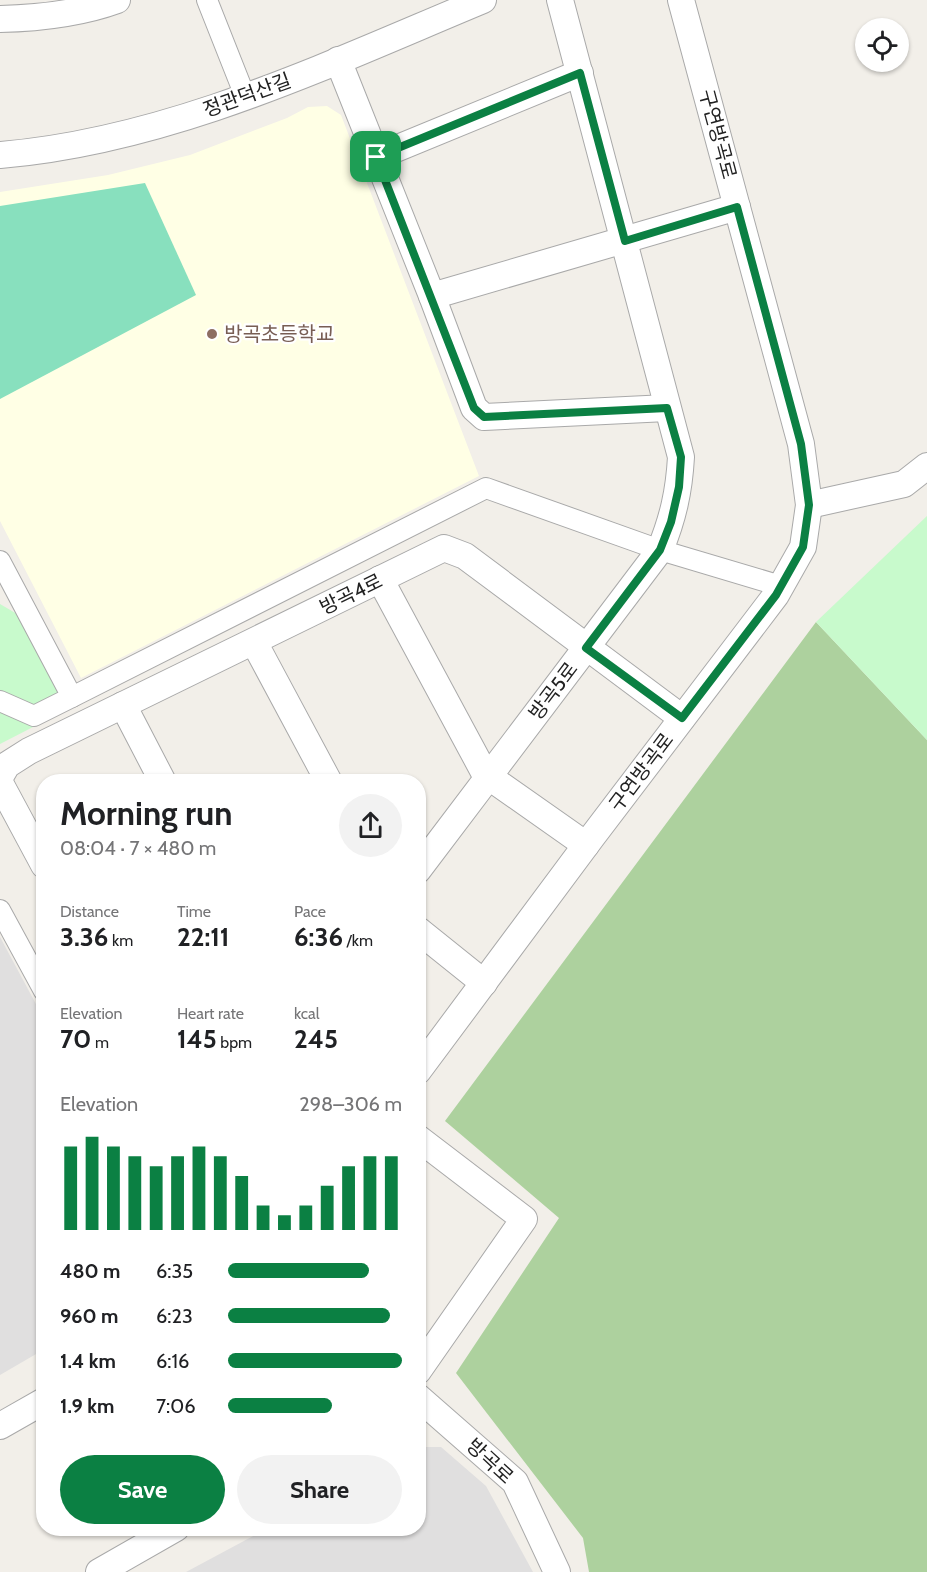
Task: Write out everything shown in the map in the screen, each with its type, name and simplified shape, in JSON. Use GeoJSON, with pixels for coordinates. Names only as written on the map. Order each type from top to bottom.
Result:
{"type":"FeatureCollection","features":[{"type":"Feature","properties":{"kind":"street"},"geometry":{"type":"LineString","coordinates":[[0,19],[42,18],[99,7],[117,0]]}},
{"type":"Feature","properties":{"kind":"street"},"geometry":{"type":"LineString","coordinates":[[207,0],[245,96]]}},
{"type":"Feature","properties":{"kind":"street","name":"정관덕산길"},"geometry":{"type":"LineString","coordinates":[[0,155],[119,137],[217,107],[483,0]]}},
{"type":"Feature","properties":{"kind":"street","name":"방곡5로"},"geometry":{"type":"LineString","coordinates":[[426,860],[660,550],[671,522],[679,487],[681,457],[561,0]]}},
{"type":"Feature","properties":{"kind":"street","name":"구연방곡로"},"geometry":{"type":"LineString","coordinates":[[426,1060],[781,586],[803,547],[809,505],[801,444],[681,0]]}},
{"type":"Feature","properties":{"kind":"street"},"geometry":{"type":"LineString","coordinates":[[338,60],[474,408],[484,417],[667,408]]}},
{"type":"Feature","properties":{"kind":"street"},"geometry":{"type":"LineString","coordinates":[[376,157],[580,73]]}},
{"type":"Feature","properties":{"kind":"street"},"geometry":{"type":"LineString","coordinates":[[432,296],[737,207]]}},
{"type":"Feature","properties":{"kind":"street"},"geometry":{"type":"LineString","coordinates":[[809,505],[904,484],[927,466]]}},
{"type":"Feature","properties":{"kind":"street"},"geometry":{"type":"LineString","coordinates":[[0,702],[34,716],[486,488],[660,550],[781,586]]}},
{"type":"Feature","properties":{"kind":"street","name":"방곡4로"},"geometry":{"type":"LineString","coordinates":[[0,777],[7,765],[29,751],[444,548],[465,556],[682,718]]}},
{"type":"Feature","properties":{"kind":"street"},"geometry":{"type":"LineString","coordinates":[[0,561],[72,696]]}},
{"type":"Feature","properties":{"kind":"street"},"geometry":{"type":"LineString","coordinates":[[380,579],[485,774],[586,845]]}},
{"type":"Feature","properties":{"kind":"street"},"geometry":{"type":"LineString","coordinates":[[254,642],[325,774]]}},
{"type":"Feature","properties":{"kind":"street"},"geometry":{"type":"LineString","coordinates":[[123,705],[159,774]]}},
{"type":"Feature","properties":{"kind":"street"},"geometry":{"type":"LineString","coordinates":[[0,783],[36,850]]}},
{"type":"Feature","properties":{"kind":"street"},"geometry":{"type":"LineString","coordinates":[[0,910],[36,974]]}},
{"type":"Feature","properties":{"kind":"street"},"geometry":{"type":"LineString","coordinates":[[426,936],[484,983]]}},
{"type":"Feature","properties":{"kind":"street"},"geometry":{"type":"LineString","coordinates":[[426,1144],[524,1219],[426,1360]]}},
{"type":"Feature","properties":{"kind":"street","name":"방곡로"},"geometry":{"type":"LineString","coordinates":[[426,1404],[515,1482],[557,1572]]}},
{"type":"Feature","properties":{"kind":"street"},"geometry":{"type":"LineString","coordinates":[[0,1426],[36,1406]]}},
{"type":"Feature","properties":{"kind":"street"},"geometry":{"type":"LineString","coordinates":[[99,1572],[162,1536]]}},
{"type":"Feature","properties":{"kind":"shaded area","name":"방곡초등학교"},"geometry":{"type":"Polygon","coordinates":[[[327,106],[341,115],[479,476],[81,678],[0,521],[0,192],[108,175],[190,155],[287,118],[308,107],[327,106]]]}},
{"type":"Feature","properties":{"kind":"shaded area"},"geometry":{"type":"Polygon","coordinates":[[[0,937],[36,1004],[36,1354],[0,1375],[0,937]]]}},
{"type":"Feature","properties":{"kind":"shaded area"},"geometry":{"type":"Polygon","coordinates":[[[426,1447],[441,1447],[486,1486],[533,1572],[186,1572],[253,1536],[426,1536],[426,1447]]]}},
{"type":"Feature","properties":{"kind":"green space"},"geometry":{"type":"Polygon","coordinates":[[[145,183],[196,295],[0,399],[0,206],[145,183]]]}},
{"type":"Feature","properties":{"kind":"green space"},"geometry":{"type":"Polygon","coordinates":[[[927,516],[927,740],[816,622],[927,516]]]}},
{"type":"Feature","properties":{"kind":"green space"},"geometry":{"type":"Polygon","coordinates":[[[0,604],[17,614],[68,709],[0,744],[0,604]]]}},
{"type":"Feature","properties":{"kind":"green space"},"geometry":{"type":"Polygon","coordinates":[[[816,622],[927,740],[927,1572],[589,1572],[583,1538],[456,1373],[559,1218],[445,1121],[816,622]]]}},
{"type":"Feature","properties":{"kind":"place","name":"방곡초등학교"},"geometry":{"type":"Point","coordinates":[212,334]}},
{"type":"Feature","properties":{"kind":"route"},"geometry":{"type":"LineString","coordinates":[[580,73],[625,241],[737,207],[801,444],[809,505],[803,547],[776,595],[682,718],[586,648],[660,550],[671,522],[679,487],[681,457],[667,408],[484,417],[474,408],[376,157],[580,73]]}}]}
